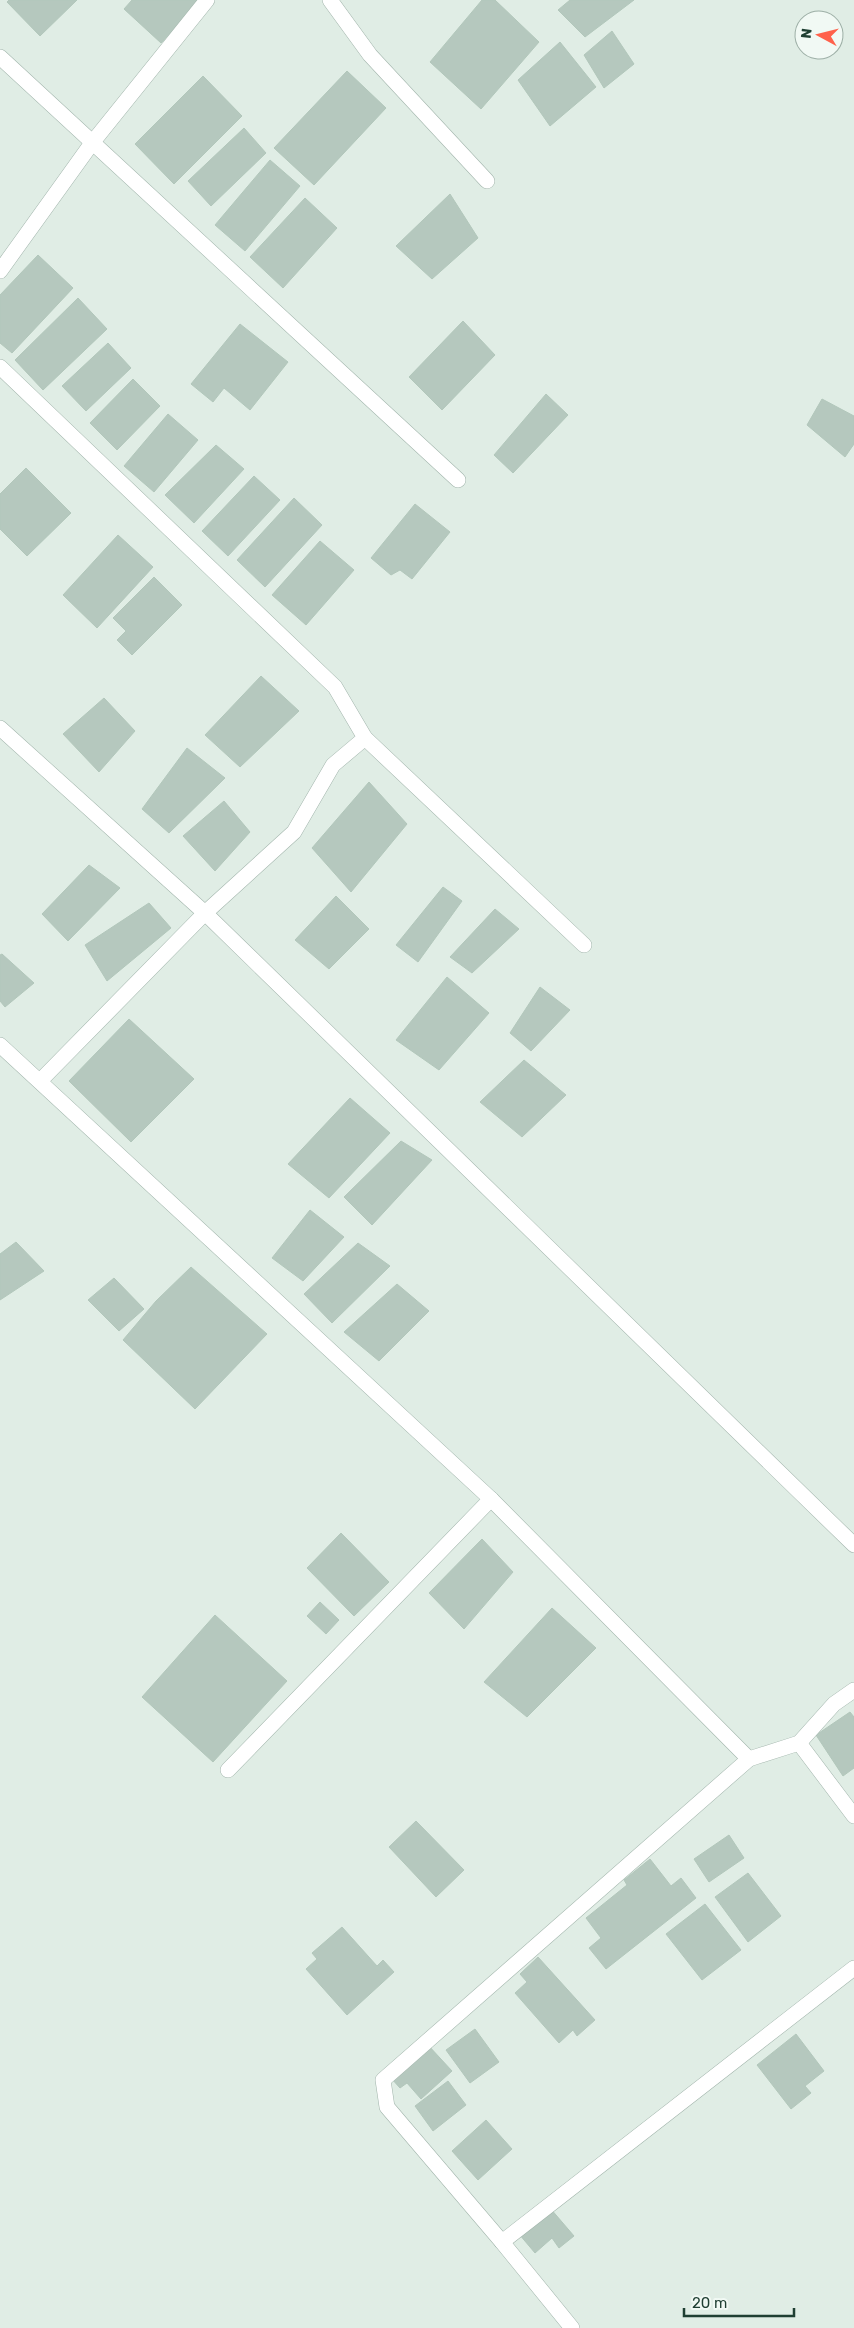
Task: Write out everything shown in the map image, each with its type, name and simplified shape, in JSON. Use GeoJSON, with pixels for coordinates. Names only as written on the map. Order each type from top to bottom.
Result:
{"type":"FeatureCollection","features":[{"type":"Feature","properties":{"kind":"street"},"geometry":{"type":"LineString","coordinates":[[0,271],[92,143],[206,0]]}},
{"type":"Feature","properties":{"kind":"street"},"geometry":{"type":"LineString","coordinates":[[330,0],[370,55],[487,181]]}},
{"type":"Feature","properties":{"kind":"street"},"geometry":{"type":"LineString","coordinates":[[0,57],[458,480]]}},
{"type":"Feature","properties":{"kind":"street"},"geometry":{"type":"LineString","coordinates":[[0,367],[335,687],[365,738],[584,944]]}},
{"type":"Feature","properties":{"kind":"street"},"geometry":{"type":"LineString","coordinates":[[0,728],[204,913],[854,1545]]}},
{"type":"Feature","properties":{"kind":"street"},"geometry":{"type":"LineString","coordinates":[[40,1081],[204,913],[294,832],[333,765],[365,738]]}},
{"type":"Feature","properties":{"kind":"street"},"geometry":{"type":"LineString","coordinates":[[0,1045],[491,1499],[749,1759]]}},
{"type":"Feature","properties":{"kind":"street"},"geometry":{"type":"LineString","coordinates":[[228,1770],[491,1499]]}},
{"type":"Feature","properties":{"kind":"street"},"geometry":{"type":"LineString","coordinates":[[572,2328],[502,2242],[387,2107],[383,2080],[749,1759],[799,1743],[834,1704],[854,1690]]}},
{"type":"Feature","properties":{"kind":"street"},"geometry":{"type":"LineString","coordinates":[[799,1743],[854,1816]]}},
{"type":"Feature","properties":{"kind":"street"},"geometry":{"type":"LineString","coordinates":[[502,2242],[854,1968]]}},
{"type":"Feature","properties":{"kind":"building"},"geometry":{"type":"Polygon","coordinates":[[[9,0],[77,0],[40,36],[7,2],[9,0]]]}},
{"type":"Feature","properties":{"kind":"building"},"geometry":{"type":"Polygon","coordinates":[[[132,0],[201,0],[161,43],[124,9],[132,0]]]}},
{"type":"Feature","properties":{"kind":"building"},"geometry":{"type":"Polygon","coordinates":[[[482,0],[495,0],[539,42],[481,109],[430,62],[482,0]]]}},
{"type":"Feature","properties":{"kind":"building"},"geometry":{"type":"Polygon","coordinates":[[[570,0],[634,0],[585,37],[558,10],[570,0]]]}},
{"type":"Feature","properties":{"kind":"building"},"geometry":{"type":"Polygon","coordinates":[[[612,31],[634,64],[604,88],[584,55],[612,31]]]}},
{"type":"Feature","properties":{"kind":"building"},"geometry":{"type":"Polygon","coordinates":[[[560,42],[596,87],[550,126],[518,80],[560,42]]]}},
{"type":"Feature","properties":{"kind":"building"},"geometry":{"type":"Polygon","coordinates":[[[347,71],[386,108],[314,185],[274,148],[347,71]]]}},
{"type":"Feature","properties":{"kind":"building"},"geometry":{"type":"Polygon","coordinates":[[[203,76],[242,116],[174,184],[135,144],[203,76]]]}},
{"type":"Feature","properties":{"kind":"building"},"geometry":{"type":"Polygon","coordinates":[[[244,128],[266,153],[211,206],[188,181],[244,128]]]}},
{"type":"Feature","properties":{"kind":"building"},"geometry":{"type":"Polygon","coordinates":[[[270,160],[300,186],[245,251],[215,225],[270,160]]]}},
{"type":"Feature","properties":{"kind":"building"},"geometry":{"type":"Polygon","coordinates":[[[450,194],[478,238],[432,279],[396,246],[450,194]]]}},
{"type":"Feature","properties":{"kind":"building"},"geometry":{"type":"Polygon","coordinates":[[[305,198],[337,228],[283,288],[250,257],[305,198]]]}},
{"type":"Feature","properties":{"kind":"building"},"geometry":{"type":"Polygon","coordinates":[[[38,255],[73,288],[12,353],[0,343],[0,295],[38,255]]]}},
{"type":"Feature","properties":{"kind":"building"},"geometry":{"type":"Polygon","coordinates":[[[78,298],[107,329],[43,390],[15,360],[78,298]]]}},
{"type":"Feature","properties":{"kind":"building"},"geometry":{"type":"Polygon","coordinates":[[[463,321],[495,355],[442,410],[409,377],[463,321]]]}},
{"type":"Feature","properties":{"kind":"building"},"geometry":{"type":"Polygon","coordinates":[[[240,324],[288,362],[250,410],[224,388],[213,402],[191,384],[240,324]]]}},
{"type":"Feature","properties":{"kind":"building"},"geometry":{"type":"Polygon","coordinates":[[[108,343],[131,368],[86,411],[62,386],[108,343]]]}},
{"type":"Feature","properties":{"kind":"building"},"geometry":{"type":"Polygon","coordinates":[[[133,379],[160,406],[117,450],[90,423],[133,379]]]}},
{"type":"Feature","properties":{"kind":"building"},"geometry":{"type":"Polygon","coordinates":[[[546,394],[568,415],[513,473],[494,455],[546,394]]]}},
{"type":"Feature","properties":{"kind":"building"},"geometry":{"type":"Polygon","coordinates":[[[822,399],[854,416],[854,444],[845,457],[807,425],[822,399]]]}},
{"type":"Feature","properties":{"kind":"building"},"geometry":{"type":"Polygon","coordinates":[[[168,414],[198,440],[154,492],[124,466],[168,414]]]}},
{"type":"Feature","properties":{"kind":"building"},"geometry":{"type":"Polygon","coordinates":[[[216,445],[244,469],[194,523],[165,495],[216,445]]]}},
{"type":"Feature","properties":{"kind":"building"},"geometry":{"type":"Polygon","coordinates":[[[26,468],[71,513],[27,556],[0,529],[0,494],[26,468]]]}},
{"type":"Feature","properties":{"kind":"building"},"geometry":{"type":"Polygon","coordinates":[[[254,476],[280,500],[228,556],[202,531],[254,476]]]}},
{"type":"Feature","properties":{"kind":"building"},"geometry":{"type":"Polygon","coordinates":[[[294,498],[322,525],[265,587],[237,560],[294,498]]]}},
{"type":"Feature","properties":{"kind":"building"},"geometry":{"type":"Polygon","coordinates":[[[415,504],[450,532],[412,579],[400,570],[391,575],[371,558],[415,504]]]}},
{"type":"Feature","properties":{"kind":"building"},"geometry":{"type":"Polygon","coordinates":[[[118,535],[153,567],[97,628],[63,595],[118,535]]]}},
{"type":"Feature","properties":{"kind":"building"},"geometry":{"type":"Polygon","coordinates":[[[320,541],[354,570],[306,625],[272,595],[320,541]]]}},
{"type":"Feature","properties":{"kind":"building"},"geometry":{"type":"Polygon","coordinates":[[[154,577],[182,605],[132,655],[117,640],[126,631],[113,618],[154,577]]]}},
{"type":"Feature","properties":{"kind":"building"},"geometry":{"type":"Polygon","coordinates":[[[261,676],[299,711],[240,767],[205,735],[261,676]]]}},
{"type":"Feature","properties":{"kind":"building"},"geometry":{"type":"Polygon","coordinates":[[[104,698],[135,731],[99,772],[63,734],[104,698]]]}},
{"type":"Feature","properties":{"kind":"building"},"geometry":{"type":"Polygon","coordinates":[[[187,748],[225,778],[169,833],[142,809],[187,748]]]}},
{"type":"Feature","properties":{"kind":"building"},"geometry":{"type":"Polygon","coordinates":[[[369,782],[407,824],[351,892],[312,848],[369,782]]]}},
{"type":"Feature","properties":{"kind":"building"},"geometry":{"type":"Polygon","coordinates":[[[224,801],[250,832],[215,871],[183,836],[224,801]]]}},
{"type":"Feature","properties":{"kind":"building"},"geometry":{"type":"Polygon","coordinates":[[[89,865],[120,888],[68,941],[42,914],[89,865]]]}},
{"type":"Feature","properties":{"kind":"building"},"geometry":{"type":"Polygon","coordinates":[[[443,887],[462,901],[418,962],[396,945],[443,887]]]}},
{"type":"Feature","properties":{"kind":"building"},"geometry":{"type":"Polygon","coordinates":[[[336,896],[369,929],[329,969],[295,940],[336,896]]]}},
{"type":"Feature","properties":{"kind":"building"},"geometry":{"type":"Polygon","coordinates":[[[149,903],[171,928],[107,981],[85,945],[149,903]]]}},
{"type":"Feature","properties":{"kind":"building"},"geometry":{"type":"Polygon","coordinates":[[[495,909],[519,929],[472,973],[450,957],[495,909]]]}},
{"type":"Feature","properties":{"kind":"building"},"geometry":{"type":"Polygon","coordinates":[[[2,954],[34,983],[5,1007],[0,1001],[0,955],[2,954]]]}},
{"type":"Feature","properties":{"kind":"building"},"geometry":{"type":"Polygon","coordinates":[[[447,977],[489,1013],[439,1070],[396,1040],[447,977]]]}},
{"type":"Feature","properties":{"kind":"building"},"geometry":{"type":"Polygon","coordinates":[[[540,987],[570,1010],[531,1051],[510,1033],[540,987]]]}},
{"type":"Feature","properties":{"kind":"building"},"geometry":{"type":"Polygon","coordinates":[[[129,1019],[194,1079],[131,1142],[69,1081],[129,1019]]]}},
{"type":"Feature","properties":{"kind":"building"},"geometry":{"type":"Polygon","coordinates":[[[524,1060],[566,1095],[522,1137],[480,1102],[524,1060]]]}},
{"type":"Feature","properties":{"kind":"building"},"geometry":{"type":"Polygon","coordinates":[[[350,1098],[390,1133],[329,1198],[288,1164],[350,1098]]]}},
{"type":"Feature","properties":{"kind":"building"},"geometry":{"type":"Polygon","coordinates":[[[401,1141],[432,1160],[372,1225],[344,1197],[401,1141]]]}},
{"type":"Feature","properties":{"kind":"building"},"geometry":{"type":"Polygon","coordinates":[[[310,1210],[344,1237],[303,1281],[272,1258],[310,1210]]]}},
{"type":"Feature","properties":{"kind":"building"},"geometry":{"type":"Polygon","coordinates":[[[16,1242],[44,1271],[0,1300],[0,1254],[16,1242]]]}},
{"type":"Feature","properties":{"kind":"building"},"geometry":{"type":"Polygon","coordinates":[[[358,1243],[390,1266],[332,1323],[304,1294],[358,1243]]]}},
{"type":"Feature","properties":{"kind":"building"},"geometry":{"type":"Polygon","coordinates":[[[191,1267],[267,1334],[195,1409],[123,1340],[156,1301],[191,1267]]]}},
{"type":"Feature","properties":{"kind":"building"},"geometry":{"type":"Polygon","coordinates":[[[114,1278],[144,1309],[119,1331],[88,1300],[114,1278]]]}},
{"type":"Feature","properties":{"kind":"building"},"geometry":{"type":"Polygon","coordinates":[[[397,1284],[429,1311],[379,1361],[344,1332],[397,1284]]]}},
{"type":"Feature","properties":{"kind":"building"},"geometry":{"type":"Polygon","coordinates":[[[341,1533],[389,1582],[354,1616],[307,1568],[341,1533]]]}},
{"type":"Feature","properties":{"kind":"building"},"geometry":{"type":"Polygon","coordinates":[[[482,1539],[513,1572],[464,1629],[429,1593],[482,1539]]]}},
{"type":"Feature","properties":{"kind":"building"},"geometry":{"type":"Polygon","coordinates":[[[320,1602],[339,1620],[326,1634],[307,1616],[320,1602]]]}},
{"type":"Feature","properties":{"kind":"building"},"geometry":{"type":"Polygon","coordinates":[[[552,1608],[596,1648],[527,1717],[484,1682],[552,1608]]]}},
{"type":"Feature","properties":{"kind":"building"},"geometry":{"type":"Polygon","coordinates":[[[215,1615],[287,1681],[213,1762],[142,1697],[215,1615]]]}},
{"type":"Feature","properties":{"kind":"building"},"geometry":{"type":"Polygon","coordinates":[[[850,1712],[854,1717],[854,1768],[843,1776],[816,1735],[850,1712]]]}},
{"type":"Feature","properties":{"kind":"building"},"geometry":{"type":"Polygon","coordinates":[[[416,1821],[464,1870],[436,1897],[389,1847],[416,1821]]]}},
{"type":"Feature","properties":{"kind":"building"},"geometry":{"type":"Polygon","coordinates":[[[729,1835],[744,1858],[709,1882],[694,1859],[729,1835]]]}},
{"type":"Feature","properties":{"kind":"building"},"geometry":{"type":"Polygon","coordinates":[[[650,1859],[671,1886],[681,1878],[696,1898],[606,1969],[589,1948],[601,1938],[586,1918],[627,1885],[624,1880],[650,1859]]]}},
{"type":"Feature","properties":{"kind":"building"},"geometry":{"type":"Polygon","coordinates":[[[748,1873],[781,1916],[748,1942],[715,1897],[748,1873]]]}},
{"type":"Feature","properties":{"kind":"building"},"geometry":{"type":"Polygon","coordinates":[[[705,1904],[741,1950],[702,1980],[666,1934],[705,1904]]]}},
{"type":"Feature","properties":{"kind":"building"},"geometry":{"type":"Polygon","coordinates":[[[342,1927],[377,1966],[383,1960],[394,1972],[347,2015],[306,1969],[317,1959],[312,1953],[342,1927]]]}},
{"type":"Feature","properties":{"kind":"building"},"geometry":{"type":"Polygon","coordinates":[[[538,1957],[595,2020],[577,2036],[573,2030],[559,2043],[515,1993],[527,1982],[520,1974],[538,1957]]]}},
{"type":"Feature","properties":{"kind":"building"},"geometry":{"type":"Polygon","coordinates":[[[475,2029],[499,2062],[470,2083],[446,2050],[475,2029]]]}},
{"type":"Feature","properties":{"kind":"building"},"geometry":{"type":"Polygon","coordinates":[[[796,2034],[824,2071],[805,2086],[811,2093],[791,2109],[757,2065],[796,2034]]]}},
{"type":"Feature","properties":{"kind":"building"},"geometry":{"type":"Polygon","coordinates":[[[428,2045],[452,2071],[421,2099],[407,2083],[400,2088],[391,2078],[428,2045]]]}},
{"type":"Feature","properties":{"kind":"building"},"geometry":{"type":"Polygon","coordinates":[[[448,2081],[466,2105],[433,2131],[415,2106],[448,2081]]]}},
{"type":"Feature","properties":{"kind":"building"},"geometry":{"type":"Polygon","coordinates":[[[486,2120],[512,2149],[478,2180],[452,2151],[486,2120]]]}},
{"type":"Feature","properties":{"kind":"building"},"geometry":{"type":"Polygon","coordinates":[[[550,2208],[574,2236],[559,2248],[552,2238],[535,2253],[519,2234],[550,2208]]]}}]}
